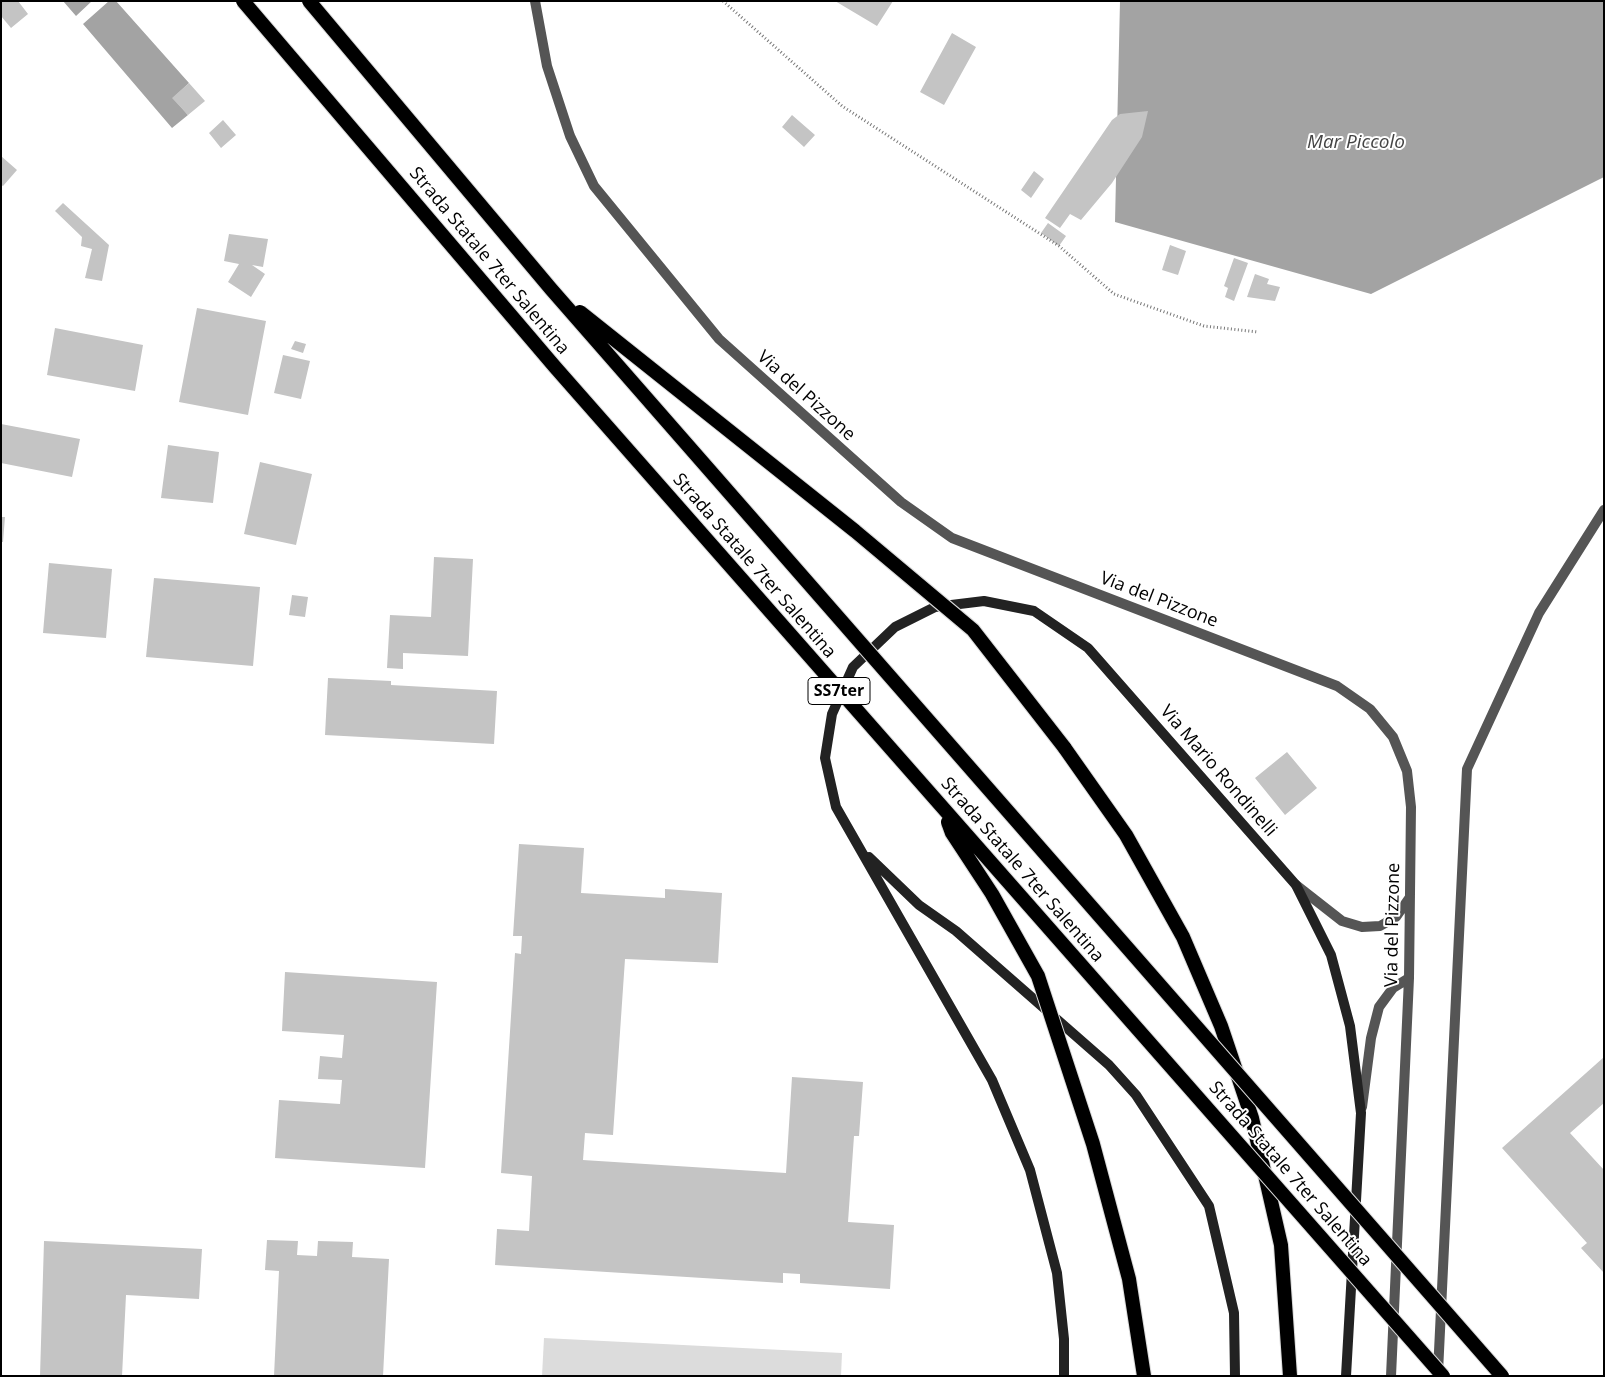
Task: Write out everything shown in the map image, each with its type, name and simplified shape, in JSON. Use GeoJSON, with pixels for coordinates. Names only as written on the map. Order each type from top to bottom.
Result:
{"type":"FeatureCollection","features":[{"type":"Feature","properties":{"kind":"highway","name":"Strada Statale 7ter Salentina"},"geometry":{"type":"LineString","coordinates":[[242,1],[561,375],[1443,1376]]}},
{"type":"Feature","properties":{"kind":"highway","name":"Strada Statale 7ter Salentina"},"geometry":{"type":"LineString","coordinates":[[309,1],[551,288],[1502,1376]]}},
{"type":"Feature","properties":{"kind":"highway"},"geometry":{"type":"LineString","coordinates":[[551,288],[856,532],[973,630],[1064,747],[1126,835],[1183,937],[1221,1026],[1252,1118],[1281,1245],[1290,1376]]}},
{"type":"Feature","properties":{"kind":"highway"},"geometry":{"type":"LineString","coordinates":[[943,810],[952,833],[992,894],[1038,976],[1092,1144],[1129,1279],[1144,1376]]}},
{"type":"Feature","properties":{"kind":"main road","name":"Via Mario Rondinelli"},"geometry":{"type":"LineString","coordinates":[[860,848],[836,807],[825,758],[832,714],[853,667],[895,626],[935,607],[984,601],[1034,611],[1088,648],[1296,884],[1331,956],[1350,1026],[1361,1113],[1346,1376]]}},
{"type":"Feature","properties":{"kind":"main road"},"geometry":{"type":"LineString","coordinates":[[860,848],[992,1080],[1030,1170],[1057,1273],[1064,1339],[1064,1376]]}},
{"type":"Feature","properties":{"kind":"main road"},"geometry":{"type":"LineString","coordinates":[[860,848],[919,905],[956,931],[1109,1065],[1136,1095],[1209,1206],[1234,1313],[1236,1376]]}},
{"type":"Feature","properties":{"kind":"street","name":"Via del Pizzone"},"geometry":{"type":"LineString","coordinates":[[535,1],[547,66],[570,136],[594,186],[719,339],[901,502],[952,538],[1337,686],[1370,708],[1393,737],[1407,771],[1411,807],[1409,978],[1391,1376]]}},
{"type":"Feature","properties":{"kind":"street"},"geometry":{"type":"LineString","coordinates":[[1438,1376],[1467,769],[1539,614],[1604,510]]}},
{"type":"Feature","properties":{"kind":"street"},"geometry":{"type":"LineString","coordinates":[[1296,884],[1342,921],[1362,927],[1380,926],[1396,917],[1410,897]]}},
{"type":"Feature","properties":{"kind":"street"},"geometry":{"type":"LineString","coordinates":[[1361,1113],[1371,1038],[1380,1007],[1393,988],[1409,978]]}},
{"type":"Feature","properties":{"kind":"path"},"geometry":{"type":"LineString","coordinates":[[723,1],[842,106],[1059,246],[1114,294],[1204,326],[1258,332]]}},
{"type":"Feature","properties":{"kind":"shaded area"},"geometry":{"type":"Polygon","coordinates":[[[544,1338],[842,1353],[841,1376],[542,1376],[544,1338]]]}},
{"type":"Feature","properties":{"kind":"water"},"geometry":{"type":"Polygon","coordinates":[[[63,1],[92,1],[76,16],[63,1]]]}},
{"type":"Feature","properties":{"kind":"water"},"geometry":{"type":"Polygon","coordinates":[[[109,1],[116,1],[189,83],[173,98],[188,115],[172,128],[83,24],[109,1]]]}},
{"type":"Feature","properties":{"kind":"water","name":"Mar Piccolo"},"geometry":{"type":"Polygon","coordinates":[[[1120,1],[1604,1],[1604,177],[1371,294],[1115,222],[1120,1]]]}},
{"type":"Feature","properties":{"kind":"building"},"geometry":{"type":"Polygon","coordinates":[[[1,1],[18,1],[28,14],[11,28],[1,16],[1,1]]]}},
{"type":"Feature","properties":{"kind":"building"},"geometry":{"type":"Polygon","coordinates":[[[835,1],[893,1],[877,26],[835,1]]]}},
{"type":"Feature","properties":{"kind":"building"},"geometry":{"type":"Polygon","coordinates":[[[952,33],[976,47],[944,105],[920,92],[952,33]]]}},
{"type":"Feature","properties":{"kind":"building"},"geometry":{"type":"Polygon","coordinates":[[[189,83],[205,101],[188,115],[172,98],[189,83]]]}},
{"type":"Feature","properties":{"kind":"building"},"geometry":{"type":"Polygon","coordinates":[[[1148,111],[1142,137],[1112,183],[1081,220],[1070,214],[1060,228],[1045,218],[1112,120],[1120,114],[1148,111]]]}},
{"type":"Feature","properties":{"kind":"building"},"geometry":{"type":"Polygon","coordinates":[[[792,115],[815,135],[804,147],[782,127],[792,115]]]}},
{"type":"Feature","properties":{"kind":"building"},"geometry":{"type":"Polygon","coordinates":[[[223,120],[236,135],[221,148],[209,133],[223,120]]]}},
{"type":"Feature","properties":{"kind":"building"},"geometry":{"type":"Polygon","coordinates":[[[1,156],[17,170],[3,186],[1,185],[1,156]]]}},
{"type":"Feature","properties":{"kind":"building"},"geometry":{"type":"Polygon","coordinates":[[[1034,171],[1044,179],[1031,198],[1021,190],[1034,171]]]}},
{"type":"Feature","properties":{"kind":"building"},"geometry":{"type":"Polygon","coordinates":[[[63,203],[109,245],[102,281],[85,278],[92,249],[81,246],[82,237],[55,211],[63,203]]]}},
{"type":"Feature","properties":{"kind":"building"},"geometry":{"type":"Polygon","coordinates":[[[1048,223],[1066,236],[1059,246],[1041,233],[1048,223]]]}},
{"type":"Feature","properties":{"kind":"building"},"geometry":{"type":"Polygon","coordinates":[[[229,234],[268,239],[263,267],[252,265],[265,274],[251,297],[228,282],[239,264],[224,261],[229,234]]]}},
{"type":"Feature","properties":{"kind":"building"},"geometry":{"type":"Polygon","coordinates":[[[1170,245],[1186,251],[1178,275],[1162,270],[1170,245]]]}},
{"type":"Feature","properties":{"kind":"building"},"geometry":{"type":"Polygon","coordinates":[[[1234,258],[1248,263],[1234,301],[1225,297],[1228,288],[1224,286],[1234,258]]]}},
{"type":"Feature","properties":{"kind":"building"},"geometry":{"type":"Polygon","coordinates":[[[1255,274],[1269,279],[1267,284],[1280,287],[1275,301],[1247,297],[1255,274]]]}},
{"type":"Feature","properties":{"kind":"building"},"geometry":{"type":"Polygon","coordinates":[[[197,308],[266,321],[248,415],[179,402],[197,308]]]}},
{"type":"Feature","properties":{"kind":"building"},"geometry":{"type":"Polygon","coordinates":[[[55,328],[143,345],[135,391],[47,375],[55,328]]]}},
{"type":"Feature","properties":{"kind":"building"},"geometry":{"type":"Polygon","coordinates":[[[295,341],[306,344],[303,353],[291,349],[295,341]]]}},
{"type":"Feature","properties":{"kind":"building"},"geometry":{"type":"Polygon","coordinates":[[[283,355],[310,361],[301,399],[274,393],[283,355]]]}},
{"type":"Feature","properties":{"kind":"building"},"geometry":{"type":"Polygon","coordinates":[[[1,424],[80,439],[72,477],[1,463],[1,424]]]}},
{"type":"Feature","properties":{"kind":"building"},"geometry":{"type":"Polygon","coordinates":[[[168,445],[219,452],[213,503],[161,498],[168,445]]]}},
{"type":"Feature","properties":{"kind":"building"},"geometry":{"type":"Polygon","coordinates":[[[260,462],[312,474],[296,545],[244,534],[260,462]]]}},
{"type":"Feature","properties":{"kind":"building"},"geometry":{"type":"Polygon","coordinates":[[[1,517],[5,517],[3,542],[1,542],[1,517]]]}},
{"type":"Feature","properties":{"kind":"building"},"geometry":{"type":"Polygon","coordinates":[[[434,557],[473,559],[468,656],[403,653],[403,669],[387,668],[390,615],[431,617],[434,557]]]}},
{"type":"Feature","properties":{"kind":"building"},"geometry":{"type":"Polygon","coordinates":[[[49,563],[112,569],[106,638],[43,633],[49,563]]]}},
{"type":"Feature","properties":{"kind":"building"},"geometry":{"type":"Polygon","coordinates":[[[154,578],[260,587],[253,666],[146,657],[154,578]]]}},
{"type":"Feature","properties":{"kind":"building"},"geometry":{"type":"Polygon","coordinates":[[[292,595],[308,597],[305,617],[289,615],[292,595]]]}},
{"type":"Feature","properties":{"kind":"building"},"geometry":{"type":"Polygon","coordinates":[[[328,678],[391,681],[391,685],[497,691],[494,744],[325,735],[328,678]]]}},
{"type":"Feature","properties":{"kind":"building"},"geometry":{"type":"Polygon","coordinates":[[[1287,752],[1317,788],[1285,815],[1255,778],[1287,752]]]}},
{"type":"Feature","properties":{"kind":"building"},"geometry":{"type":"Polygon","coordinates":[[[519,844],[584,848],[581,893],[665,898],[665,889],[722,893],[718,963],[625,959],[613,1135],[585,1133],[583,1160],[786,1173],[792,1077],[863,1082],[859,1136],[854,1136],[848,1222],[894,1225],[890,1289],[800,1283],[800,1274],[783,1273],[783,1283],[495,1265],[497,1229],[529,1231],[532,1176],[501,1173],[515,953],[521,954],[522,936],[513,936],[519,844]]]}},
{"type":"Feature","properties":{"kind":"building"},"geometry":{"type":"Polygon","coordinates":[[[285,972],[437,982],[425,1168],[275,1158],[279,1100],[340,1104],[342,1080],[318,1079],[320,1056],[342,1058],[344,1035],[282,1031],[285,972]]]}},
{"type":"Feature","properties":{"kind":"building"},"geometry":{"type":"Polygon","coordinates":[[[1604,1057],[1604,1103],[1570,1133],[1604,1170],[1604,1273],[1581,1248],[1587,1243],[1502,1148],[1604,1057]]]}},
{"type":"Feature","properties":{"kind":"building"},"geometry":{"type":"Polygon","coordinates":[[[267,1240],[298,1241],[297,1255],[317,1256],[318,1241],[353,1242],[352,1257],[389,1259],[383,1376],[274,1376],[279,1271],[265,1270],[267,1240]]]}},
{"type":"Feature","properties":{"kind":"building"},"geometry":{"type":"Polygon","coordinates":[[[44,1241],[202,1249],[199,1299],[126,1295],[122,1376],[40,1376],[44,1241]]]}}]}
